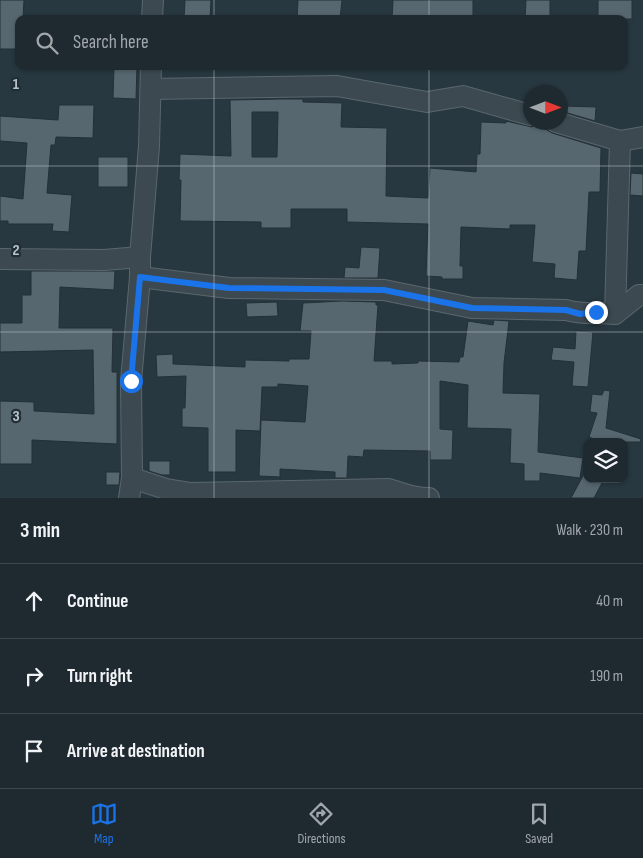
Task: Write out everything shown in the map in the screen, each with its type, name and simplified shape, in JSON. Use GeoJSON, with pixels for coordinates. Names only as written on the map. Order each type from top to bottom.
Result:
{"type":"FeatureCollection","features":[{"type":"Feature","properties":{"kind":"street"},"geometry":{"type":"LineString","coordinates":[[152,15],[153,0]]}},
{"type":"Feature","properties":{"kind":"street"},"geometry":{"type":"LineString","coordinates":[[151,70],[140,277],[131,381],[131,488],[166,488],[191,493],[388,489],[409,497],[429,498]]}},
{"type":"Feature","properties":{"kind":"street"},"geometry":{"type":"LineString","coordinates":[[151,88],[337,86],[427,102],[463,96],[523,114]]}},
{"type":"Feature","properties":{"kind":"street"},"geometry":{"type":"LineString","coordinates":[[568,126],[620,141],[643,137]]}},
{"type":"Feature","properties":{"kind":"street"},"geometry":{"type":"LineString","coordinates":[[615,314],[620,141]]}},
{"type":"Feature","properties":{"kind":"street"},"geometry":{"type":"LineString","coordinates":[[0,259],[104,260],[140,257]]}},
{"type":"Feature","properties":{"kind":"street"},"geometry":{"type":"LineString","coordinates":[[140,277],[229,288],[384,290],[472,308],[566,310],[580,314],[596,312],[615,314],[639,295],[643,295]]}},
{"type":"Feature","properties":{"kind":"building"},"geometry":{"type":"Polygon","coordinates":[[[0,0],[24,0],[23,15],[15,15],[15,49],[0,49],[0,0]]]}},
{"type":"Feature","properties":{"kind":"building"},"geometry":{"type":"Polygon","coordinates":[[[185,0],[211,0],[210,15],[184,15],[185,0]]]}},
{"type":"Feature","properties":{"kind":"building"},"geometry":{"type":"Polygon","coordinates":[[[298,0],[342,0],[340,15],[297,15],[298,0]]]}},
{"type":"Feature","properties":{"kind":"building"},"geometry":{"type":"Polygon","coordinates":[[[393,0],[473,0],[473,15],[392,15],[393,0]]]}},
{"type":"Feature","properties":{"kind":"building"},"geometry":{"type":"Polygon","coordinates":[[[526,0],[550,0],[550,15],[525,15],[526,0]]]}},
{"type":"Feature","properties":{"kind":"building"},"geometry":{"type":"Polygon","coordinates":[[[598,0],[632,0],[632,19],[628,19],[628,15],[598,15],[598,0]]]}},
{"type":"Feature","properties":{"kind":"building"},"geometry":{"type":"Polygon","coordinates":[[[114,70],[137,70],[136,99],[113,98],[114,70]]]}},
{"type":"Feature","properties":{"kind":"building"},"geometry":{"type":"Polygon","coordinates":[[[303,99],[303,102],[342,103],[341,127],[387,128],[386,196],[428,198],[430,168],[476,172],[477,154],[480,154],[481,122],[506,123],[506,121],[523,125],[523,130],[547,130],[601,148],[600,192],[589,192],[586,251],[579,251],[577,280],[554,278],[555,264],[532,262],[535,225],[510,225],[510,229],[461,227],[460,266],[463,266],[463,279],[442,279],[442,277],[426,276],[428,224],[347,222],[347,209],[291,209],[291,228],[261,228],[261,222],[180,221],[180,154],[231,156],[230,100],[303,99]],[[252,112],[252,157],[277,157],[278,112],[252,112]]]}},
{"type":"Feature","properties":{"kind":"building"},"geometry":{"type":"Polygon","coordinates":[[[59,105],[94,105],[93,138],[56,137],[55,145],[51,145],[47,193],[72,195],[69,232],[52,231],[53,224],[8,224],[8,221],[0,221],[0,196],[23,199],[27,143],[0,141],[0,116],[58,120],[59,105]]]}},
{"type":"Feature","properties":{"kind":"building"},"geometry":{"type":"Polygon","coordinates":[[[568,106],[596,107],[595,121],[568,113],[568,106]]]}},
{"type":"Feature","properties":{"kind":"building"},"geometry":{"type":"Polygon","coordinates":[[[98,157],[128,157],[128,187],[98,187],[98,157]]]}},
{"type":"Feature","properties":{"kind":"building"},"geometry":{"type":"Polygon","coordinates":[[[631,173],[643,174],[643,196],[630,195],[631,173]]]}},
{"type":"Feature","properties":{"kind":"building"},"geometry":{"type":"Polygon","coordinates":[[[361,247],[380,248],[378,278],[344,278],[345,267],[359,268],[361,247]]]}},
{"type":"Feature","properties":{"kind":"building"},"geometry":{"type":"Polygon","coordinates":[[[31,271],[115,271],[114,290],[60,287],[59,328],[113,328],[112,372],[117,372],[117,444],[32,440],[32,464],[0,464],[0,401],[34,402],[34,411],[94,414],[93,350],[0,352],[0,323],[22,323],[22,295],[31,295],[31,271]]]}},
{"type":"Feature","properties":{"kind":"building"},"geometry":{"type":"Polygon","coordinates":[[[277,302],[278,316],[247,317],[246,303],[277,302]]]}},
{"type":"Feature","properties":{"kind":"building"},"geometry":{"type":"Polygon","coordinates":[[[376,302],[376,305],[378,305],[374,361],[392,361],[392,364],[418,363],[418,361],[459,362],[460,357],[463,357],[468,321],[493,325],[494,320],[509,321],[503,393],[540,394],[538,452],[583,458],[580,478],[540,473],[540,481],[524,481],[524,464],[510,463],[511,429],[467,428],[468,385],[440,381],[440,429],[453,430],[452,460],[430,460],[430,451],[364,450],[363,457],[348,456],[347,478],[335,478],[335,472],[280,469],[280,477],[259,476],[261,420],[305,422],[308,386],[278,384],[278,387],[262,387],[260,431],[236,430],[236,472],[208,472],[208,428],[182,427],[182,408],[185,408],[186,376],[157,377],[156,355],[173,354],[173,364],[245,367],[245,360],[289,361],[289,359],[309,359],[311,331],[300,331],[303,303],[376,302]]]}},
{"type":"Feature","properties":{"kind":"building"},"geometry":{"type":"Polygon","coordinates":[[[576,331],[593,332],[588,387],[572,386],[574,362],[551,360],[553,347],[575,349],[576,331]]]}},
{"type":"Feature","properties":{"kind":"building"},"geometry":{"type":"Polygon","coordinates":[[[604,390],[610,391],[606,428],[641,439],[640,442],[628,442],[628,438],[589,437],[597,413],[590,412],[592,394],[602,395],[604,390]]]}},
{"type":"Feature","properties":{"kind":"building"},"geometry":{"type":"Polygon","coordinates":[[[149,461],[170,461],[170,475],[149,471],[149,461]]]}},
{"type":"Feature","properties":{"kind":"building"},"geometry":{"type":"Polygon","coordinates":[[[106,472],[120,472],[119,485],[106,485],[106,472]]]}},
{"type":"Feature","properties":{"kind":"building"},"geometry":{"type":"Polygon","coordinates":[[[583,476],[583,483],[602,483],[594,498],[571,498],[583,476]]]}},
{"type":"Feature","properties":{"kind":"route"},"geometry":{"type":"LineString","coordinates":[[131,381],[140,277],[229,288],[384,290],[472,308],[566,310],[580,314],[596,312]]}}]}
